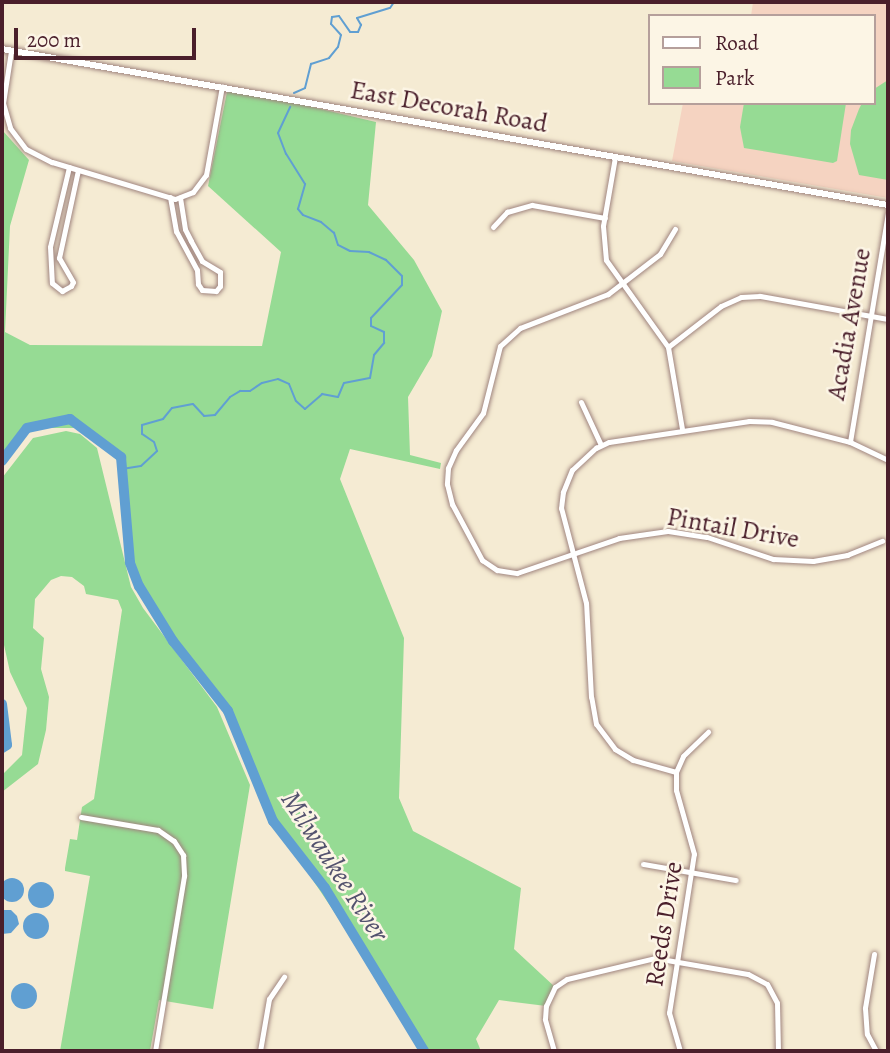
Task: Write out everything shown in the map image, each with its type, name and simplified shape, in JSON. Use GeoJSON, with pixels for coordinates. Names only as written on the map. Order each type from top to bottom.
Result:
{"type":"FeatureCollection","features":[{"type":"Feature","properties":{"kind":"street","name":"East Decorah Road"},"geometry":{"type":"LineString","coordinates":[[2,49],[888,205]]}},
{"type":"Feature","properties":{"kind":"street"},"geometry":{"type":"LineString","coordinates":[[11,51],[3,103],[10,128],[26,149],[69,167],[170,197],[180,197],[193,192],[206,175],[222,86]]}},
{"type":"Feature","properties":{"kind":"street"},"geometry":{"type":"LineString","coordinates":[[615,157],[605,218],[606,260],[668,347],[682,429]]}},
{"type":"Feature","properties":{"kind":"street"},"geometry":{"type":"LineString","coordinates":[[69,167],[50,247],[52,283],[62,291],[73,282],[60,258],[78,170]]}},
{"type":"Feature","properties":{"kind":"street"},"geometry":{"type":"LineString","coordinates":[[170,197],[176,230],[197,270],[198,284],[202,290],[216,291],[220,286],[220,272],[202,261],[191,241],[185,229],[180,197]]}},
{"type":"Feature","properties":{"kind":"street"},"geometry":{"type":"LineString","coordinates":[[493,227],[508,212],[532,205],[605,218]]}},
{"type":"Feature","properties":{"kind":"street","name":"Acadia Avenue"},"geometry":{"type":"LineString","coordinates":[[850,442],[888,212]]}},
{"type":"Feature","properties":{"kind":"street"},"geometry":{"type":"LineString","coordinates":[[622,284],[660,254],[675,229]]}},
{"type":"Feature","properties":{"kind":"street","name":"Pintail Drive"},"geometry":{"type":"LineString","coordinates":[[622,284],[588,304],[520,328],[500,346],[483,413],[456,450],[448,468],[447,484],[452,504],[482,560],[497,570],[517,573],[619,538],[667,531],[707,537],[773,559],[813,561],[847,555],[882,541]]}},
{"type":"Feature","properties":{"kind":"street"},"geometry":{"type":"LineString","coordinates":[[668,347],[721,306],[741,297],[760,296],[888,319]]}},
{"type":"Feature","properties":{"kind":"street"},"geometry":{"type":"LineString","coordinates":[[582,402],[601,445]]}},
{"type":"Feature","properties":{"kind":"street"},"geometry":{"type":"LineString","coordinates":[[708,732],[683,756],[676,772],[633,760],[615,749],[596,724],[591,697],[586,603],[561,508],[563,492],[572,470],[601,445],[682,429],[749,421],[772,422],[850,442],[888,460]]}},
{"type":"Feature","properties":{"kind":"street","name":"Reeds Drive"},"geometry":{"type":"LineString","coordinates":[[676,772],[676,790],[693,841],[693,872],[669,1013],[680,1051]]}},
{"type":"Feature","properties":{"kind":"street"},"geometry":{"type":"LineString","coordinates":[[81,817],[158,830],[174,841],[183,855],[184,876],[155,1051]]}},
{"type":"Feature","properties":{"kind":"street"},"geometry":{"type":"LineString","coordinates":[[643,864],[736,880]]}},
{"type":"Feature","properties":{"kind":"street"},"geometry":{"type":"LineString","coordinates":[[874,954],[865,1008],[867,1034],[876,1051]]}},
{"type":"Feature","properties":{"kind":"street"},"geometry":{"type":"LineString","coordinates":[[554,1051],[545,1019],[546,1006],[555,987],[567,978],[655,958],[748,974],[767,984],[777,1003],[778,1051]]}},
{"type":"Feature","properties":{"kind":"street"},"geometry":{"type":"LineString","coordinates":[[260,1051],[270,999],[284,977]]}},
{"type":"Feature","properties":{"kind":"shaded area"},"geometry":{"type":"Polygon","coordinates":[[[753,2],[888,2],[888,198],[672,161],[683,105],[876,105],[876,14],[751,14],[753,2]]]}},
{"type":"Feature","properties":{"kind":"green space"},"geometry":{"type":"Polygon","coordinates":[[[888,80],[888,180],[859,175],[850,144],[851,130],[861,105],[876,105],[876,88],[888,80]]]}},
{"type":"Feature","properties":{"kind":"green space"},"geometry":{"type":"Polygon","coordinates":[[[228,87],[376,122],[368,205],[414,260],[442,311],[432,356],[408,397],[410,455],[441,463],[440,469],[350,449],[340,479],[404,638],[399,798],[413,831],[521,888],[514,949],[555,987],[546,1006],[499,1000],[476,1039],[481,1051],[423,1051],[403,1014],[273,821],[228,711],[173,641],[139,586],[130,563],[121,457],[76,428],[27,428],[2,461],[3,131],[29,160],[10,226],[5,332],[30,345],[262,346],[281,252],[208,186],[228,87]]]}},
{"type":"Feature","properties":{"kind":"green space"},"geometry":{"type":"Polygon","coordinates":[[[744,105],[846,105],[837,161],[833,163],[744,148],[740,127],[744,105]]]}},
{"type":"Feature","properties":{"kind":"green space"},"geometry":{"type":"Polygon","coordinates":[[[66,431],[80,434],[97,448],[131,587],[143,608],[217,707],[250,785],[213,1009],[159,1000],[150,1051],[60,1051],[90,876],[65,871],[65,868],[70,839],[77,840],[82,807],[94,799],[122,610],[118,600],[86,594],[84,586],[72,577],[61,576],[51,580],[35,599],[33,628],[44,638],[41,669],[49,697],[46,730],[38,764],[2,792],[2,775],[22,755],[27,708],[10,672],[2,636],[2,478],[33,438],[66,431]]]}},
{"type":"Feature","properties":{"kind":"water"},"geometry":{"type":"Polygon","coordinates":[[[12,878],[21,881],[24,890],[21,899],[12,902],[3,899],[0,890],[3,881],[12,878]]]}},
{"type":"Feature","properties":{"kind":"water"},"geometry":{"type":"Polygon","coordinates":[[[41,882],[50,886],[54,895],[50,904],[41,908],[32,904],[28,895],[32,886],[41,882]]]}},
{"type":"Feature","properties":{"kind":"water"},"geometry":{"type":"Polygon","coordinates":[[[2,910],[11,910],[17,916],[19,924],[11,933],[2,934],[2,910]]]}},
{"type":"Feature","properties":{"kind":"water"},"geometry":{"type":"Polygon","coordinates":[[[36,913],[45,917],[49,926],[45,935],[36,939],[27,935],[23,926],[27,917],[36,913]]]}},
{"type":"Feature","properties":{"kind":"water"},"geometry":{"type":"Polygon","coordinates":[[[24,983],[33,987],[37,996],[33,1005],[24,1009],[15,1005],[11,996],[15,987],[24,983]]]}},
{"type":"Feature","properties":{"kind":"waterway"},"geometry":{"type":"LineString","coordinates":[[294,93],[305,88],[311,64],[329,58],[338,47],[341,35],[331,24],[332,17],[339,16],[350,32],[358,32],[361,25],[357,18],[390,8],[394,2]]}},
{"type":"Feature","properties":{"kind":"waterway"},"geometry":{"type":"LineString","coordinates":[[122,469],[141,466],[157,451],[154,442],[142,434],[142,425],[163,419],[172,408],[193,404],[204,416],[215,415],[230,397],[240,391],[250,391],[262,383],[278,379],[289,384],[296,401],[305,409],[322,394],[338,397],[344,383],[370,378],[374,355],[384,343],[384,332],[371,326],[371,318],[402,285],[402,276],[386,260],[369,252],[350,251],[338,245],[334,233],[321,222],[303,215],[298,209],[305,184],[286,154],[278,133],[290,107]]}},
{"type":"Feature","properties":{"kind":"waterway","name":"Milwaukee River"},"geometry":{"type":"LineString","coordinates":[[2,461],[27,428],[70,419],[121,457],[130,563],[139,586],[173,641],[228,711],[273,821],[325,888],[424,1051]]}},
{"type":"Feature","properties":{"kind":"waterway","name":"Milwaukee River"},"geometry":{"type":"LineString","coordinates":[[2,704],[7,745],[2,748]]}}]}
